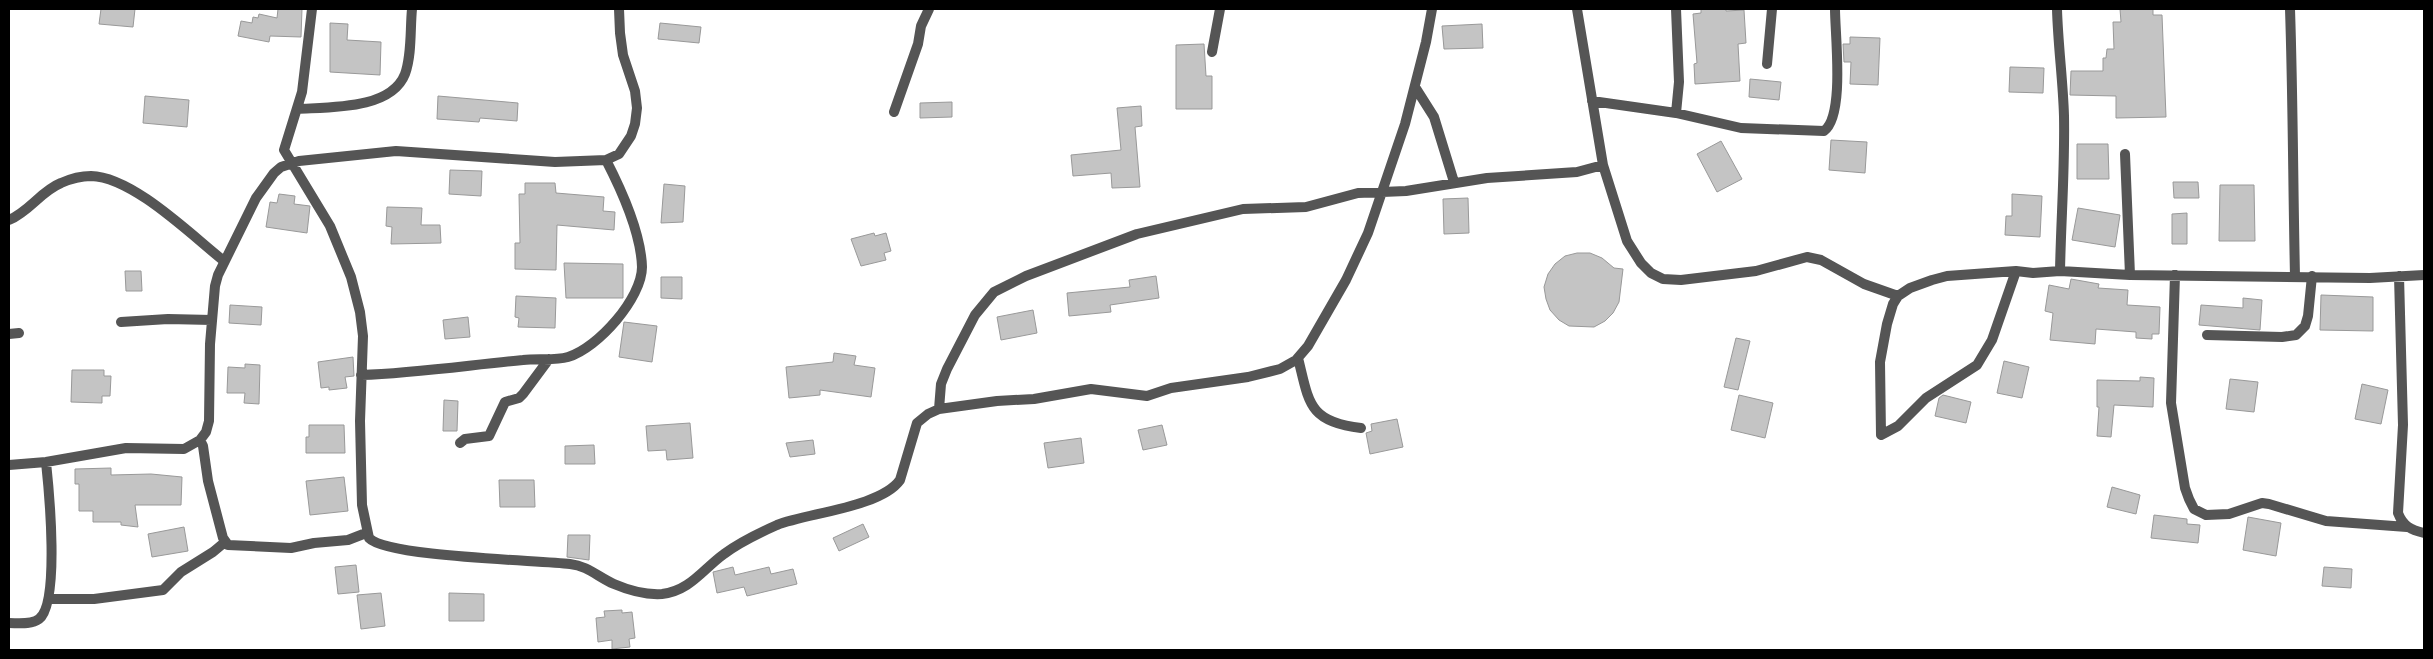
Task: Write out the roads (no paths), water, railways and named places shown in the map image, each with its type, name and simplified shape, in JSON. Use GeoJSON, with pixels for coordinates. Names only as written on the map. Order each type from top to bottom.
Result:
{"type":"FeatureCollection","features":[{"type":"Feature","properties":{"kind":"street"},"geometry":{"type":"LineString","coordinates":[[312,9],[302,92],[284,150],[330,226],[354,285],[363,336],[361,375],[362,505],[366,533],[378,546],[485,559],[572,564],[589,568],[614,584],[639,592],[660,594],[675,592],[694,581],[723,555],[760,533],[790,520],[855,504],[895,487],[900,480],[917,424],[928,414],[939,409],[1034,398],[1091,388],[1147,396],[1171,388],[1248,378],[1280,369],[1298,358],[1308,346],[1356,261],[1368,233],[1405,124],[1426,42],[1432,9]]}},
{"type":"Feature","properties":{"kind":"street"},"geometry":{"type":"LineString","coordinates":[[297,109],[331,107],[380,99],[395,88],[404,74],[412,9]]}},
{"type":"Feature","properties":{"kind":"street"},"geometry":{"type":"LineString","coordinates":[[9,466],[46,462],[126,448],[184,449],[200,440],[206,432],[209,420],[215,286],[224,261],[265,186],[281,167],[331,157],[396,151],[523,161],[606,160],[619,154],[624,148],[635,124],[636,116],[635,90],[624,55],[620,33],[619,9]]}},
{"type":"Feature","properties":{"kind":"street"},"geometry":{"type":"LineString","coordinates":[[894,112],[916,51],[921,26],[929,9]]}},
{"type":"Feature","properties":{"kind":"street"},"geometry":{"type":"LineString","coordinates":[[1212,52],[1220,9]]}},
{"type":"Feature","properties":{"kind":"street"},"geometry":{"type":"LineString","coordinates":[[1577,9],[1603,165],[1627,241],[1642,263],[1657,276],[1681,280],[1749,272],[1808,257],[1821,260],[1864,284],[1898,296]]}},
{"type":"Feature","properties":{"kind":"street"},"geometry":{"type":"LineString","coordinates":[[1676,9],[1679,82],[1676,113]]}},
{"type":"Feature","properties":{"kind":"street"},"geometry":{"type":"LineString","coordinates":[[1767,64],[1772,9]]}},
{"type":"Feature","properties":{"kind":"street"},"geometry":{"type":"LineString","coordinates":[[1592,102],[1676,113],[1741,128],[1817,132],[1826,129],[1837,106],[1835,9]]}},
{"type":"Feature","properties":{"kind":"street"},"geometry":{"type":"LineString","coordinates":[[2057,9],[2064,113],[2065,166],[2061,212],[2060,271]]}},
{"type":"Feature","properties":{"kind":"street"},"geometry":{"type":"LineString","coordinates":[[2290,9],[2295,276]]}},
{"type":"Feature","properties":{"kind":"street"},"geometry":{"type":"LineString","coordinates":[[1415,87],[1434,118],[1454,182]]}},
{"type":"Feature","properties":{"kind":"street"},"geometry":{"type":"LineString","coordinates":[[2125,154],[2130,275]]}},
{"type":"Feature","properties":{"kind":"street"},"geometry":{"type":"LineString","coordinates":[[361,375],[409,373],[525,359],[549,359],[569,356],[603,333],[618,318],[640,285],[640,254],[623,194],[606,160]]}},
{"type":"Feature","properties":{"kind":"street"},"geometry":{"type":"LineString","coordinates":[[939,409],[941,384],[975,315],[986,299],[1007,284],[1158,228],[1243,209],[1306,207],[1358,194],[1381,194],[1454,182],[1577,172],[1603,165]]}},
{"type":"Feature","properties":{"kind":"street"},"geometry":{"type":"LineString","coordinates":[[9,220],[29,209],[53,186],[80,177],[92,176],[128,187],[224,261]]}},
{"type":"Feature","properties":{"kind":"street"},"geometry":{"type":"LineString","coordinates":[[2016,271],[1992,340],[1977,366],[1926,398],[1898,426],[1881,435],[1880,362],[1893,304],[1898,296],[1910,288],[1947,276],[2016,271],[2033,273],[2060,271],[2130,275],[2399,276],[2424,274]]}},
{"type":"Feature","properties":{"kind":"street"},"geometry":{"type":"LineString","coordinates":[[2175,275],[2171,403],[2185,488],[2191,505],[2201,514],[2218,516],[2262,504],[2269,504],[2326,521],[2407,526]]}},
{"type":"Feature","properties":{"kind":"street"},"geometry":{"type":"LineString","coordinates":[[2207,335],[2282,337],[2296,335],[2305,326],[2308,316],[2312,276]]}},
{"type":"Feature","properties":{"kind":"street"},"geometry":{"type":"LineString","coordinates":[[2399,276],[2403,425],[2398,500],[2402,522],[2424,533]]}},
{"type":"Feature","properties":{"kind":"street"},"geometry":{"type":"LineString","coordinates":[[121,322],[168,319],[212,320]]}},
{"type":"Feature","properties":{"kind":"street"},"geometry":{"type":"LineString","coordinates":[[1298,358],[1306,392],[1316,411],[1329,420],[1344,426],[1361,428]]}},
{"type":"Feature","properties":{"kind":"street"},"geometry":{"type":"LineString","coordinates":[[460,444],[465,439],[489,436],[505,402],[519,398],[549,359]]}},
{"type":"Feature","properties":{"kind":"street"},"geometry":{"type":"LineString","coordinates":[[200,440],[203,446],[208,481],[224,542],[232,546],[291,548],[314,543],[348,540],[366,533]]}},
{"type":"Feature","properties":{"kind":"street"},"geometry":{"type":"LineString","coordinates":[[9,622],[34,622],[44,614],[49,599],[51,507],[46,462]]}},
{"type":"Feature","properties":{"kind":"street"},"geometry":{"type":"LineString","coordinates":[[49,599],[94,599],[163,590],[185,569],[213,552],[224,542]]}}]}
